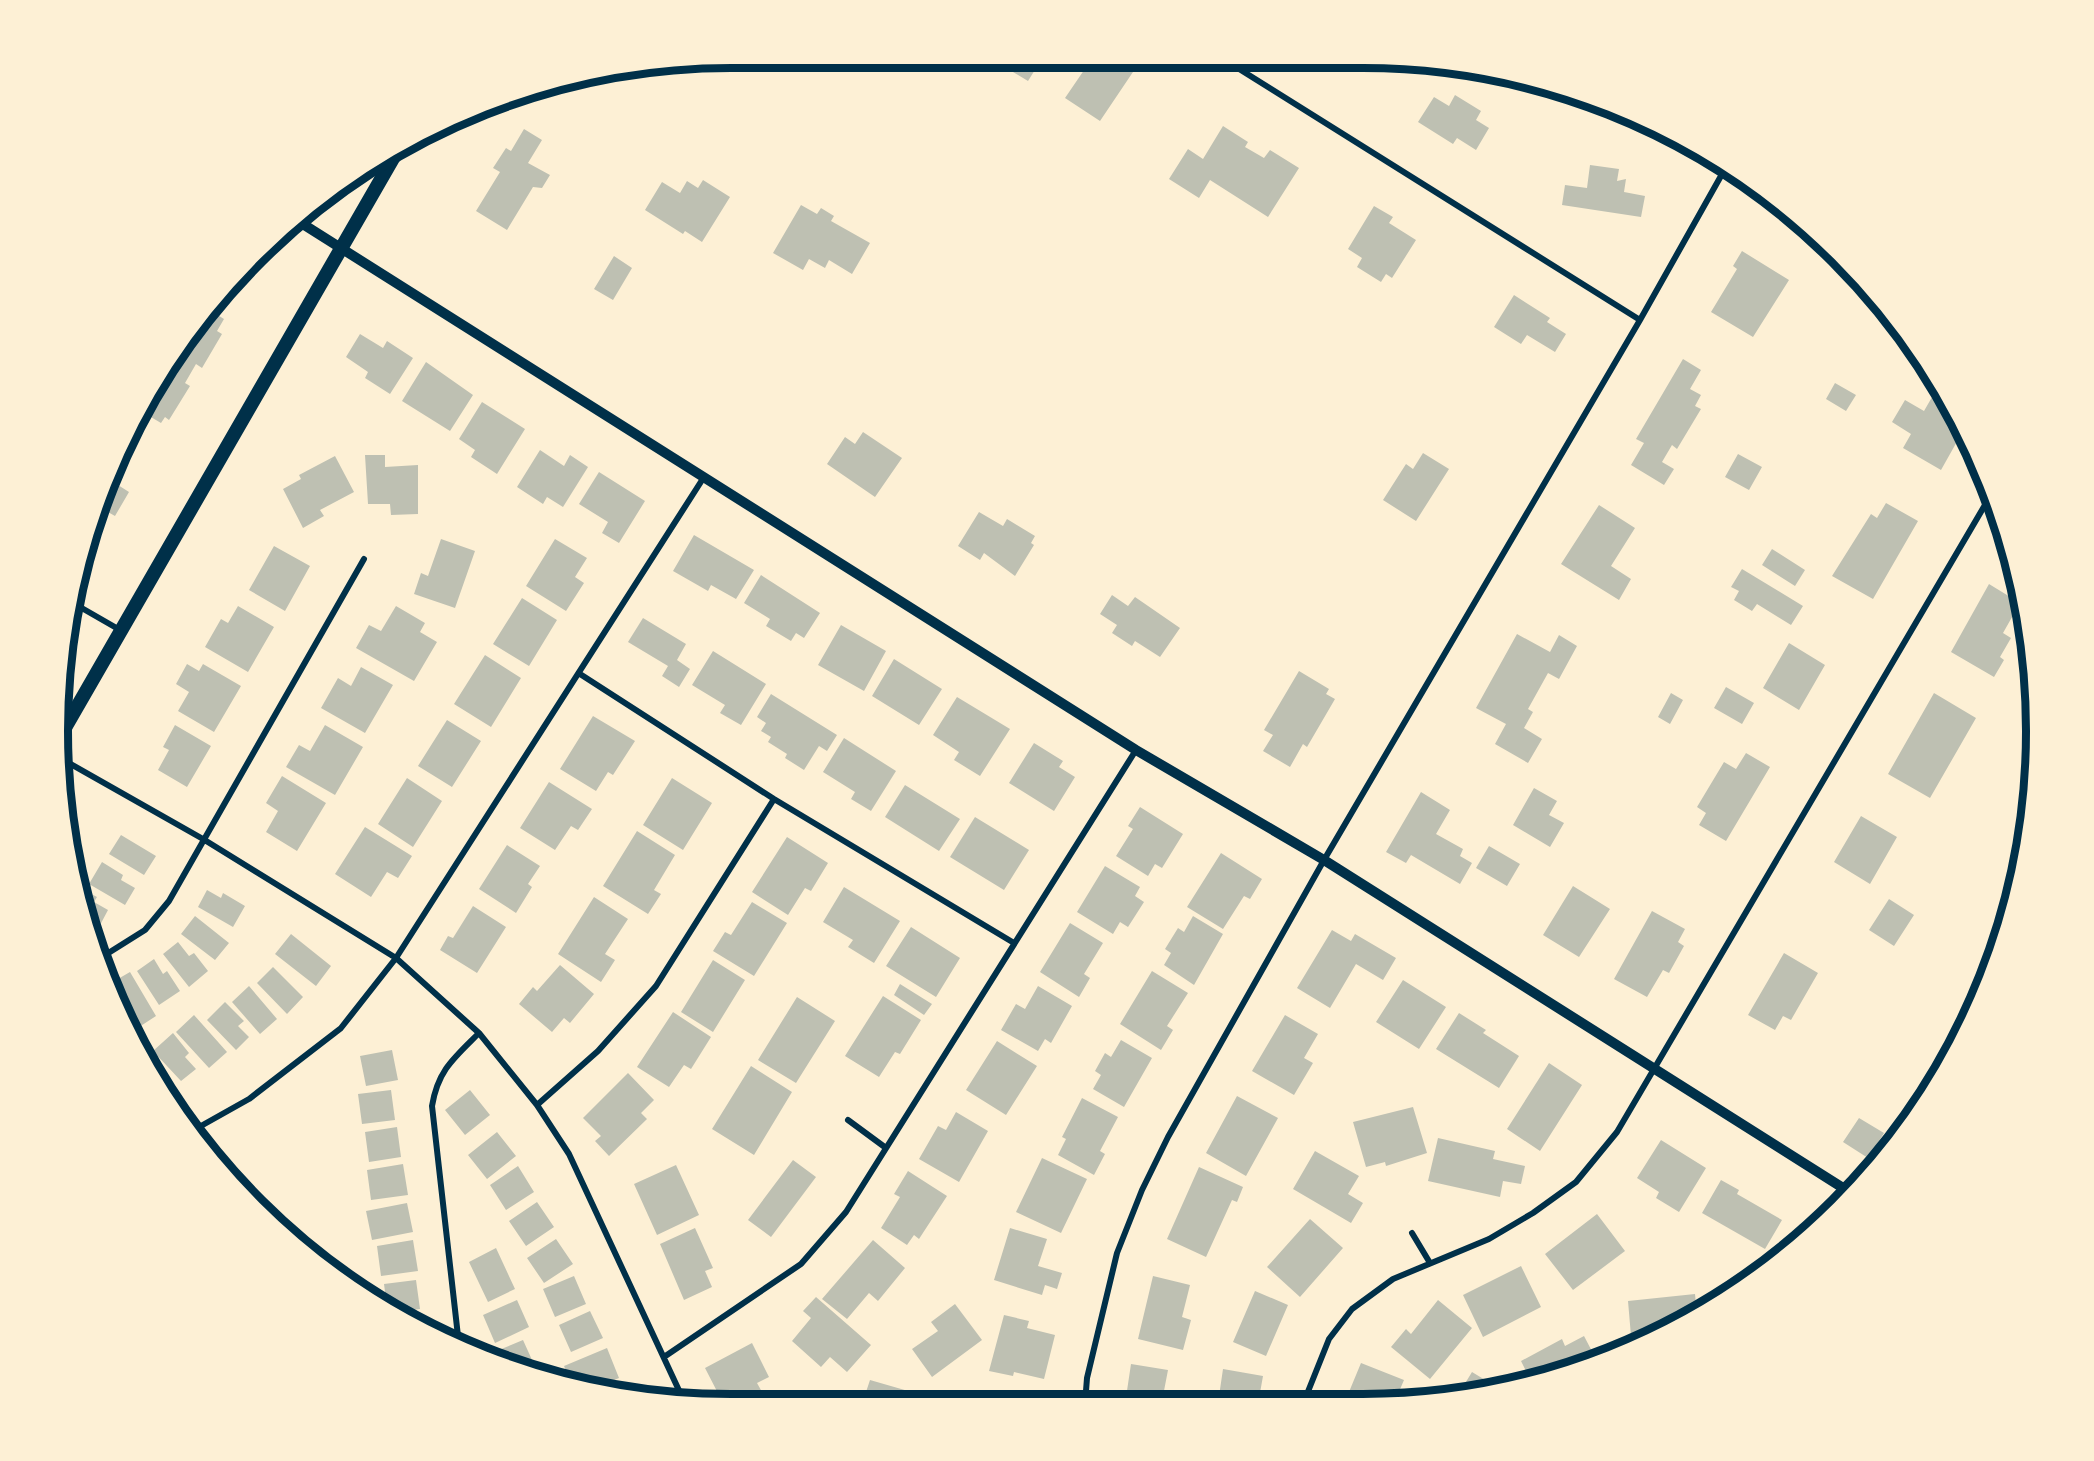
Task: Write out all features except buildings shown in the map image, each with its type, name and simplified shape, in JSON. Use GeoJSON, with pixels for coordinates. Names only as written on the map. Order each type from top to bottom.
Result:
{"type":"FeatureCollection","features":[{"type":"Feature","properties":{"kind":"main road"},"geometry":{"type":"LineString","coordinates":[[68,722],[391,161]]}},
{"type":"Feature","properties":{"kind":"street"},"geometry":{"type":"LineString","coordinates":[[1238,68],[1640,320]]}},
{"type":"Feature","properties":{"kind":"street"},"geometry":{"type":"LineString","coordinates":[[1086,1394],[1087,1378],[1117,1253],[1142,1190],[1168,1137],[1324,860],[1640,320],[1722,173]]}},
{"type":"Feature","properties":{"kind":"street"},"geometry":{"type":"LineString","coordinates":[[302,225],[1137,750],[1324,860],[1843,1188]]}},
{"type":"Feature","properties":{"kind":"street"},"geometry":{"type":"LineString","coordinates":[[200,1127],[249,1099],[341,1028],[396,958],[580,674],[704,477]]}},
{"type":"Feature","properties":{"kind":"street"},"geometry":{"type":"LineString","coordinates":[[1306,1394],[1329,1339],[1352,1310],[1394,1279],[1489,1239],[1533,1213],[1576,1182],[1617,1132],[1986,503]]}},
{"type":"Feature","properties":{"kind":"street"},"geometry":{"type":"LineString","coordinates":[[107,954],[145,930],[169,901],[364,559]]}},
{"type":"Feature","properties":{"kind":"street"},"geometry":{"type":"LineString","coordinates":[[79,606],[120,630]]}},
{"type":"Feature","properties":{"kind":"street"},"geometry":{"type":"LineString","coordinates":[[580,674],[774,799],[1014,943]]}},
{"type":"Feature","properties":{"kind":"street"},"geometry":{"type":"LineString","coordinates":[[664,1357],[801,1264],[846,1212],[1137,750]]}},
{"type":"Feature","properties":{"kind":"street"},"geometry":{"type":"LineString","coordinates":[[69,763],[203,839],[396,958],[479,1033],[537,1104],[569,1154],[680,1391]]}},
{"type":"Feature","properties":{"kind":"street"},"geometry":{"type":"LineString","coordinates":[[537,1104],[598,1051],[656,986],[774,799]]}},
{"type":"Feature","properties":{"kind":"street"},"geometry":{"type":"LineString","coordinates":[[458,1334],[432,1106],[435,1083],[449,1063],[479,1033]]}},
{"type":"Feature","properties":{"kind":"street"},"geometry":{"type":"LineString","coordinates":[[848,1120],[886,1148]]}},
{"type":"Feature","properties":{"kind":"street"},"geometry":{"type":"LineString","coordinates":[[1412,1233],[1430,1263]]}}]}
